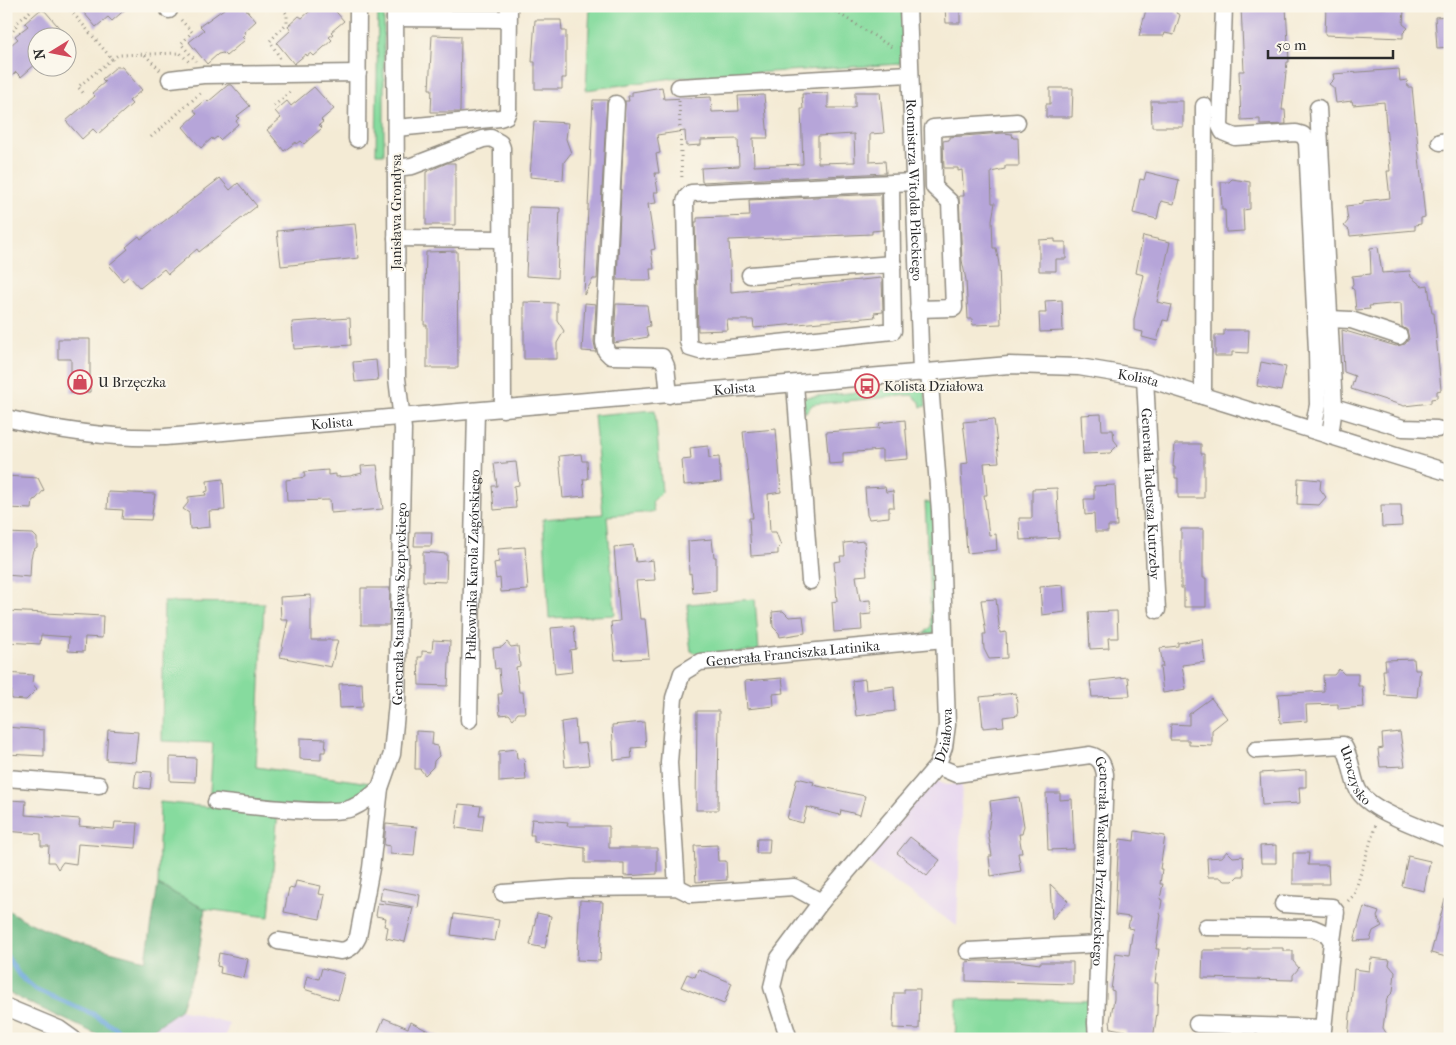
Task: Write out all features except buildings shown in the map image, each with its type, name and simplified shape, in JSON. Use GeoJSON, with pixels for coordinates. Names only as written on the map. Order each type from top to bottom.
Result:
{"type":"FeatureCollection","features":[{"type":"Feature","properties":{"kind":"street"},"geometry":{"type":"LineString","coordinates":[[357,139],[358,6]]}},
{"type":"Feature","properties":{"kind":"street","name":"Rotmistrza Witolda Pileckiego"},"geometry":{"type":"LineString","coordinates":[[908,6],[918,309],[925,372]]}},
{"type":"Feature","properties":{"kind":"street"},"geometry":{"type":"LineString","coordinates":[[1224,6],[1220,126],[1223,132],[1235,137],[1296,133],[1303,135],[1307,142],[1317,351],[1318,405],[1313,430]]}},
{"type":"Feature","properties":{"kind":"street"},"geometry":{"type":"LineString","coordinates":[[395,12],[508,13],[508,112],[506,116],[396,128]]}},
{"type":"Feature","properties":{"kind":"street","name":"Janisława Grondysa"},"geometry":{"type":"LineString","coordinates":[[395,12],[397,378],[401,417]]}},
{"type":"Feature","properties":{"kind":"street"},"geometry":{"type":"LineString","coordinates":[[679,87],[909,65]]}},
{"type":"Feature","properties":{"kind":"street"},"geometry":{"type":"LineString","coordinates":[[170,79],[205,75],[358,74]]}},
{"type":"Feature","properties":{"kind":"street"},"geometry":{"type":"LineString","coordinates":[[616,104],[604,342],[606,351],[611,356],[662,357],[666,366],[669,394]]}},
{"type":"Feature","properties":{"kind":"street"},"geometry":{"type":"LineString","coordinates":[[1203,396],[1204,106]]}},
{"type":"Feature","properties":{"kind":"street"},"geometry":{"type":"LineString","coordinates":[[1318,108],[1334,407],[1330,436]]}},
{"type":"Feature","properties":{"kind":"street"},"geometry":{"type":"LineString","coordinates":[[918,309],[954,308],[950,202],[934,187],[933,128],[1017,122]]}},
{"type":"Feature","properties":{"kind":"street"},"geometry":{"type":"LineString","coordinates":[[396,168],[412,166],[483,139],[496,139],[502,148],[503,409]]}},
{"type":"Feature","properties":{"kind":"street"},"geometry":{"type":"LineString","coordinates":[[891,183],[893,331],[693,350],[688,341],[686,196],[697,191],[913,182]]}},
{"type":"Feature","properties":{"kind":"street"},"geometry":{"type":"LineString","coordinates":[[396,238],[502,239]]}},
{"type":"Feature","properties":{"kind":"street"},"geometry":{"type":"LineString","coordinates":[[750,275],[893,264]]}},
{"type":"Feature","properties":{"kind":"street"},"geometry":{"type":"LineString","coordinates":[[1330,319],[1351,320],[1399,336]]}},
{"type":"Feature","properties":{"kind":"street","name":"Kolista"},"geometry":{"type":"LineString","coordinates":[[6,418],[48,428],[95,435],[146,438],[1009,365],[1070,367],[1145,378],[1450,473]]}},
{"type":"Feature","properties":{"kind":"street","name":"Działowa"},"geometry":{"type":"LineString","coordinates":[[790,1039],[774,998],[773,976],[784,948],[937,766],[944,747],[947,725],[940,511],[925,372]]}},
{"type":"Feature","properties":{"kind":"street","name":"Generała Tadeusza Kutrzeby"},"geometry":{"type":"LineString","coordinates":[[1145,378],[1157,610]]}},
{"type":"Feature","properties":{"kind":"street"},"geometry":{"type":"LineString","coordinates":[[795,384],[810,581]]}},
{"type":"Feature","properties":{"kind":"street"},"geometry":{"type":"LineString","coordinates":[[1334,407],[1403,428],[1437,429]]}},
{"type":"Feature","properties":{"kind":"street","name":"Pułkownika Karola Zagórskiego"},"geometry":{"type":"LineString","coordinates":[[469,720],[476,411]]}},
{"type":"Feature","properties":{"kind":"street","name":"Generała Stanisława Szeptyckiego"},"geometry":{"type":"LineString","coordinates":[[278,941],[341,951],[346,950],[358,937],[371,868],[380,788],[392,754],[397,703],[403,438],[401,417]]}},
{"type":"Feature","properties":{"kind":"street","name":"Generała Franciszka Latinika"},"geometry":{"type":"LineString","coordinates":[[676,887],[669,763],[674,698],[679,678],[686,668],[700,662],[944,639]]}},
{"type":"Feature","properties":{"kind":"street","name":"Uroczysko"},"geometry":{"type":"LineString","coordinates":[[1256,750],[1343,745],[1359,791],[1371,804],[1450,840]]}},
{"type":"Feature","properties":{"kind":"street","name":"Generała Wacława Przeździeckiego"},"geometry":{"type":"LineString","coordinates":[[937,766],[956,774],[1090,755],[1096,756],[1101,760],[1106,774],[1097,1039]]}},
{"type":"Feature","properties":{"kind":"street"},"geometry":{"type":"LineString","coordinates":[[6,778],[99,785]]}},
{"type":"Feature","properties":{"kind":"street"},"geometry":{"type":"LineString","coordinates":[[216,802],[278,808],[338,810],[351,808],[369,799],[380,788]]}},
{"type":"Feature","properties":{"kind":"street"},"geometry":{"type":"LineString","coordinates":[[504,893],[572,888],[676,887],[691,894],[794,888],[821,902]]}},
{"type":"Feature","properties":{"kind":"street"},"geometry":{"type":"LineString","coordinates":[[1197,1024],[1322,1033],[1336,912],[1332,907],[1325,905],[1283,904]]}},
{"type":"Feature","properties":{"kind":"street"},"geometry":{"type":"LineString","coordinates":[[1206,927],[1313,928],[1327,934],[1332,941]]}},
{"type":"Feature","properties":{"kind":"street"},"geometry":{"type":"LineString","coordinates":[[968,951],[1099,944]]}},
{"type":"Feature","properties":{"kind":"street"},"geometry":{"type":"LineString","coordinates":[[6,1007],[59,1029],[73,1039]]}},
{"type":"Feature","properties":{"kind":"path"},"geometry":{"type":"LineString","coordinates":[[7,42],[18,22],[36,6]]}},
{"type":"Feature","properties":{"kind":"path"},"geometry":{"type":"LineString","coordinates":[[67,6],[112,59]]}},
{"type":"Feature","properties":{"kind":"path"},"geometry":{"type":"LineString","coordinates":[[282,6],[287,14],[286,24],[270,41],[270,44],[292,75]]}},
{"type":"Feature","properties":{"kind":"path"},"geometry":{"type":"LineString","coordinates":[[827,6],[909,65]]}},
{"type":"Feature","properties":{"kind":"path"},"geometry":{"type":"LineString","coordinates":[[169,8],[192,32],[181,44],[202,68],[205,75]]}},
{"type":"Feature","properties":{"kind":"path"},"geometry":{"type":"LineString","coordinates":[[85,95],[78,87],[118,55],[180,53],[193,68],[216,80],[151,138]]}},
{"type":"Feature","properties":{"kind":"path"},"geometry":{"type":"LineString","coordinates":[[145,54],[154,65]]}},
{"type":"Feature","properties":{"kind":"path"},"geometry":{"type":"LineString","coordinates":[[679,87],[682,190],[686,196]]}},
{"type":"Feature","properties":{"kind":"path"},"geometry":{"type":"LineString","coordinates":[[1336,912],[1354,895],[1381,809]]}},
{"type":"Feature","properties":{"kind":"shaded area"},"geometry":{"type":"Polygon","coordinates":[[[934,780],[950,785],[962,783],[957,926],[864,861],[934,780]]]}},
{"type":"Feature","properties":{"kind":"shaded area"},"geometry":{"type":"Polygon","coordinates":[[[180,1010],[229,1023],[225,1039],[139,1039],[180,1010]]]}},
{"type":"Feature","properties":{"kind":"green space"},"geometry":{"type":"Polygon","coordinates":[[[378,6],[384,6],[384,154],[376,154],[378,6]]]}},
{"type":"Feature","properties":{"kind":"green space"},"geometry":{"type":"Polygon","coordinates":[[[590,6],[903,6],[903,45],[900,64],[673,78],[586,90],[590,6]]]}},
{"type":"Feature","properties":{"kind":"green space"},"geometry":{"type":"Polygon","coordinates":[[[922,386],[925,390],[926,406],[921,407],[920,402],[912,395],[813,404],[805,413],[802,401],[806,397],[922,386]]]}},
{"type":"Feature","properties":{"kind":"green space"},"geometry":{"type":"Polygon","coordinates":[[[655,410],[662,492],[652,502],[654,512],[607,516],[615,615],[549,618],[543,519],[603,514],[594,415],[655,410]]]}},
{"type":"Feature","properties":{"kind":"green space"},"geometry":{"type":"Polygon","coordinates":[[[925,502],[933,504],[938,630],[935,633],[924,634],[931,626],[925,502]]]}},
{"type":"Feature","properties":{"kind":"green space"},"geometry":{"type":"Polygon","coordinates":[[[755,599],[759,650],[702,656],[691,651],[687,620],[688,604],[755,599]]]}},
{"type":"Feature","properties":{"kind":"green space"},"geometry":{"type":"Polygon","coordinates":[[[164,602],[264,603],[256,767],[377,784],[352,805],[278,811],[269,917],[205,909],[158,885],[160,802],[209,807],[213,743],[162,741],[164,602]]]}},
{"type":"Feature","properties":{"kind":"green space"},"geometry":{"type":"Polygon","coordinates":[[[158,885],[205,909],[198,960],[180,1010],[139,1039],[107,1039],[6,992],[6,909],[22,919],[56,934],[92,946],[146,960],[158,885]]]}},
{"type":"Feature","properties":{"kind":"green space"},"geometry":{"type":"Polygon","coordinates":[[[957,999],[1091,1001],[1090,1039],[955,1039],[957,999]]]}},
{"type":"Feature","properties":{"kind":"waterway"},"geometry":{"type":"LineString","coordinates":[[6,955],[19,975],[35,989],[93,1014],[114,1027],[125,1039]]}},
{"type":"Feature","properties":{"kind":"place","name":"U Brzęczka"},"geometry":{"type":"Point","coordinates":[80,382]}},
{"type":"Feature","properties":{"kind":"place","name":"Kolista Działowa"},"geometry":{"type":"Point","coordinates":[867,386]}}]}
